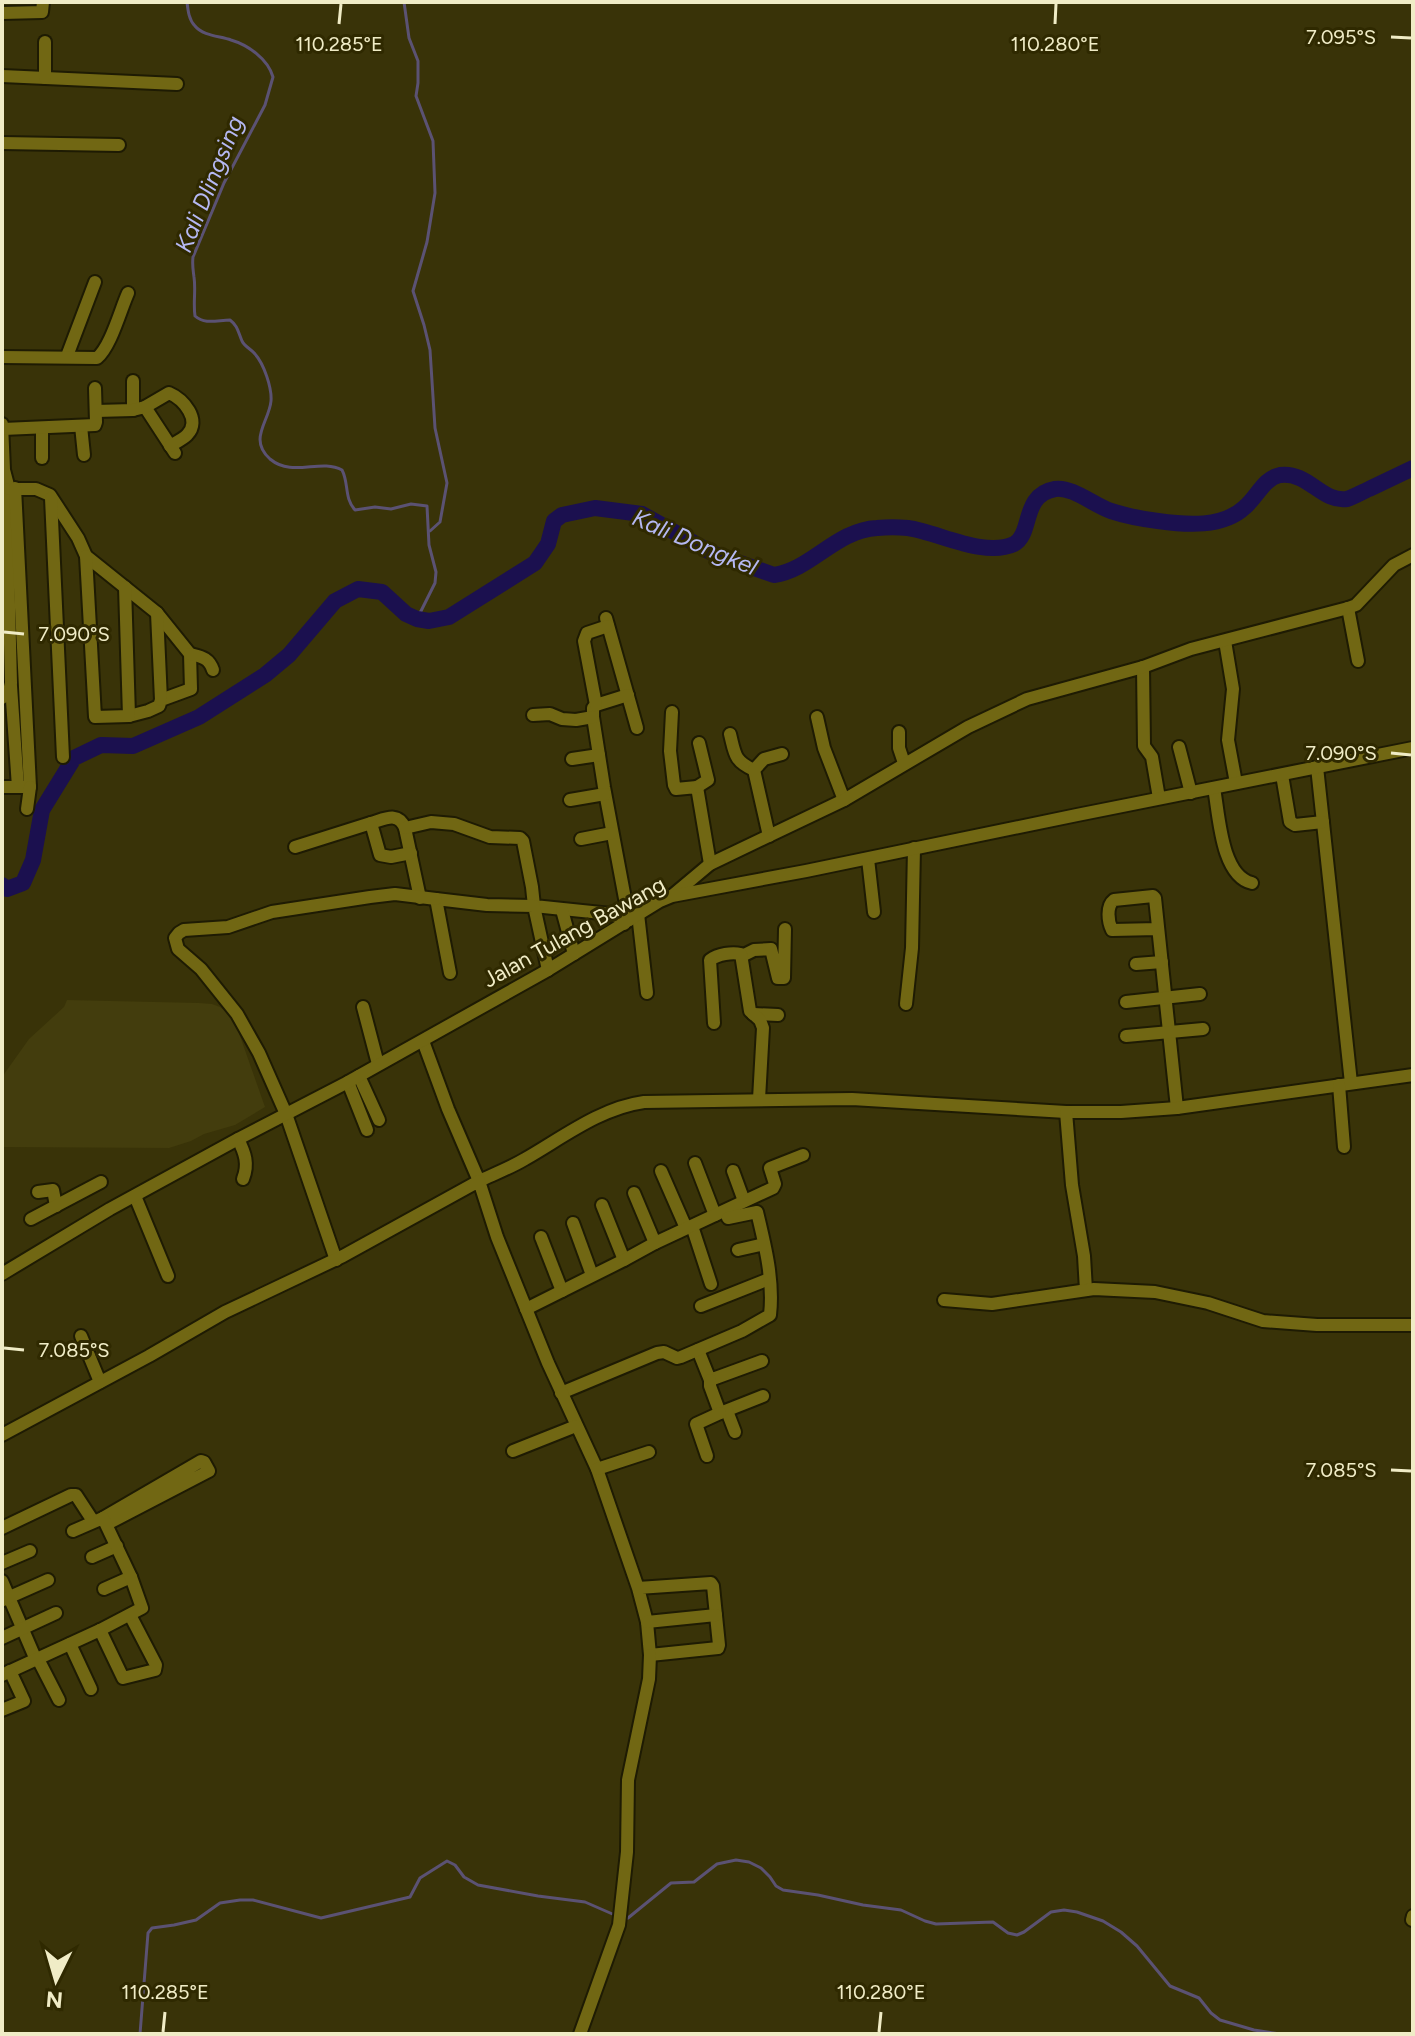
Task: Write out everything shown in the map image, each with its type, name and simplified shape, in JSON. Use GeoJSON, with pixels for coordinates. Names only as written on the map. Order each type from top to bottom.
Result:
{"type":"FeatureCollection","features":[{"type":"Feature","properties":{"kind":"street"},"geometry":{"type":"LineString","coordinates":[[2,13],[42,12],[43,2]]}},
{"type":"Feature","properties":{"kind":"street"},"geometry":{"type":"LineString","coordinates":[[45,42],[45,78]]}},
{"type":"Feature","properties":{"kind":"street"},"geometry":{"type":"LineString","coordinates":[[2,76],[177,84]]}},
{"type":"Feature","properties":{"kind":"street"},"geometry":{"type":"LineString","coordinates":[[2,143],[119,145]]}},
{"type":"Feature","properties":{"kind":"street"},"geometry":{"type":"LineString","coordinates":[[67,356],[95,282]]}},
{"type":"Feature","properties":{"kind":"street"},"geometry":{"type":"LineString","coordinates":[[2,357],[97,358],[128,293]]}},
{"type":"Feature","properties":{"kind":"street"},"geometry":{"type":"LineString","coordinates":[[96,411],[139,409],[169,393],[174,395],[192,416],[190,432],[172,450],[139,409],[133,381]]}},
{"type":"Feature","properties":{"kind":"street"},"geometry":{"type":"LineString","coordinates":[[24,787],[12,488],[4,470],[2,426],[42,428],[95,425],[95,388]]}},
{"type":"Feature","properties":{"kind":"street"},"geometry":{"type":"LineString","coordinates":[[81,426],[84,455]]}},
{"type":"Feature","properties":{"kind":"street"},"geometry":{"type":"LineString","coordinates":[[42,428],[42,458]]}},
{"type":"Feature","properties":{"kind":"street"},"geometry":{"type":"LineString","coordinates":[[12,488],[36,489],[50,495],[86,556],[95,717],[129,716],[159,706],[157,613]]}},
{"type":"Feature","properties":{"kind":"street"},"geometry":{"type":"LineString","coordinates":[[12,488],[5,565],[11,683],[27,809]]}},
{"type":"Feature","properties":{"kind":"street"},"geometry":{"type":"LineString","coordinates":[[50,495],[63,757]]}},
{"type":"Feature","properties":{"kind":"street"},"geometry":{"type":"LineString","coordinates":[[672,896],[710,864],[844,800],[968,727],[1027,699],[1143,667],[1191,649],[1348,608],[1356,605],[1394,565],[1413,555]]}},
{"type":"Feature","properties":{"kind":"street"},"geometry":{"type":"LineString","coordinates":[[86,556],[157,613],[190,654],[206,658],[213,670]]}},
{"type":"Feature","properties":{"kind":"street"},"geometry":{"type":"LineString","coordinates":[[125,587],[129,716]]}},
{"type":"Feature","properties":{"kind":"street"},"geometry":{"type":"LineString","coordinates":[[1348,608],[1358,661]]}},
{"type":"Feature","properties":{"kind":"street"},"geometry":{"type":"LineString","coordinates":[[637,728],[607,622],[587,633],[584,641],[605,794],[647,993]]}},
{"type":"Feature","properties":{"kind":"street"},"geometry":{"type":"LineString","coordinates":[[1225,641],[1233,689],[1228,740],[1236,783]]}},
{"type":"Feature","properties":{"kind":"street"},"geometry":{"type":"LineString","coordinates":[[161,700],[191,689],[190,654]]}},
{"type":"Feature","properties":{"kind":"street"},"geometry":{"type":"LineString","coordinates":[[1143,667],[1144,746],[1152,757],[1159,798]]}},
{"type":"Feature","properties":{"kind":"street"},"geometry":{"type":"LineString","coordinates":[[2,698],[9,691],[11,683]]}},
{"type":"Feature","properties":{"kind":"street"},"geometry":{"type":"LineString","coordinates":[[533,715],[550,714],[571,720],[628,695]]}},
{"type":"Feature","properties":{"kind":"street"},"geometry":{"type":"LineString","coordinates":[[672,712],[670,751],[676,789],[697,787],[708,780],[699,743]]}},
{"type":"Feature","properties":{"kind":"street"},"geometry":{"type":"LineString","coordinates":[[817,717],[824,748],[844,800]]}},
{"type":"Feature","properties":{"kind":"street"},"geometry":{"type":"LineString","coordinates":[[899,732],[904,763]]}},
{"type":"Feature","properties":{"kind":"street"},"geometry":{"type":"LineString","coordinates":[[730,734],[740,763],[754,770]]}},
{"type":"Feature","properties":{"kind":"street"},"geometry":{"type":"LineString","coordinates":[[1179,747],[1191,793]]}},
{"type":"Feature","properties":{"kind":"street","name":"Jalan Tulang Bawang"},"geometry":{"type":"LineString","coordinates":[[2,1274],[135,1196],[423,1041],[672,896],[1413,748]]}},
{"type":"Feature","properties":{"kind":"street"},"geometry":{"type":"LineString","coordinates":[[754,770],[764,759],[782,754]]}},
{"type":"Feature","properties":{"kind":"street"},"geometry":{"type":"LineString","coordinates":[[572,759],[599,755]]}},
{"type":"Feature","properties":{"kind":"street"},"geometry":{"type":"LineString","coordinates":[[1317,767],[1345,1084],[1344,1147]]}},
{"type":"Feature","properties":{"kind":"street"},"geometry":{"type":"LineString","coordinates":[[754,770],[769,836]]}},
{"type":"Feature","properties":{"kind":"street"},"geometry":{"type":"LineString","coordinates":[[1282,775],[1290,822],[1295,825],[1323,822]]}},
{"type":"Feature","properties":{"kind":"street"},"geometry":{"type":"LineString","coordinates":[[2,787],[24,787]]}},
{"type":"Feature","properties":{"kind":"street"},"geometry":{"type":"LineString","coordinates":[[697,787],[710,864]]}},
{"type":"Feature","properties":{"kind":"street"},"geometry":{"type":"LineString","coordinates":[[1214,788],[1227,859],[1234,872],[1252,883]]}},
{"type":"Feature","properties":{"kind":"street"},"geometry":{"type":"LineString","coordinates":[[570,800],[605,794]]}},
{"type":"Feature","properties":{"kind":"street"},"geometry":{"type":"LineString","coordinates":[[295,847],[371,823],[398,818],[405,828],[420,898]]}},
{"type":"Feature","properties":{"kind":"street"},"geometry":{"type":"LineString","coordinates":[[405,828],[431,822],[454,824],[490,837],[520,838],[548,970]]}},
{"type":"Feature","properties":{"kind":"street"},"geometry":{"type":"LineString","coordinates":[[371,823],[380,855],[391,857],[411,853]]}},
{"type":"Feature","properties":{"kind":"street"},"geometry":{"type":"LineString","coordinates":[[581,839],[612,833]]}},
{"type":"Feature","properties":{"kind":"street"},"geometry":{"type":"LineString","coordinates":[[906,1004],[911,961],[914,848]]}},
{"type":"Feature","properties":{"kind":"street"},"geometry":{"type":"LineString","coordinates":[[868,859],[874,912]]}},
{"type":"Feature","properties":{"kind":"street"},"geometry":{"type":"LineString","coordinates":[[336,1260],[286,1114],[259,1053],[237,1014],[201,969],[178,949],[175,938],[184,930],[228,927],[272,912],[395,894],[487,905],[534,906],[630,920]]}},
{"type":"Feature","properties":{"kind":"street"},"geometry":{"type":"LineString","coordinates":[[1158,929],[1115,931],[1110,925],[1109,907],[1112,900],[1159,896],[1155,898],[1177,1108]]}},
{"type":"Feature","properties":{"kind":"street"},"geometry":{"type":"LineString","coordinates":[[436,899],[450,973]]}},
{"type":"Feature","properties":{"kind":"street"},"geometry":{"type":"LineString","coordinates":[[562,910],[574,954]]}},
{"type":"Feature","properties":{"kind":"street"},"geometry":{"type":"LineString","coordinates":[[714,1023],[710,960],[734,953],[742,956],[754,950],[777,948],[785,929]]}},
{"type":"Feature","properties":{"kind":"street"},"geometry":{"type":"LineString","coordinates":[[742,956],[750,1011],[760,1020],[763,1028],[759,1099]]}},
{"type":"Feature","properties":{"kind":"street"},"geometry":{"type":"LineString","coordinates":[[1136,964],[1162,962]]}},
{"type":"Feature","properties":{"kind":"street"},"geometry":{"type":"LineString","coordinates":[[1126,1002],[1200,994]]}},
{"type":"Feature","properties":{"kind":"street"},"geometry":{"type":"LineString","coordinates":[[363,1007],[378,1064]]}},
{"type":"Feature","properties":{"kind":"street"},"geometry":{"type":"LineString","coordinates":[[753,1014],[778,1015]]}},
{"type":"Feature","properties":{"kind":"street"},"geometry":{"type":"LineString","coordinates":[[1126,1036],[1203,1029]]}},
{"type":"Feature","properties":{"kind":"street"},"geometry":{"type":"LineString","coordinates":[[423,1041],[526,1309],[597,1469],[647,1622],[649,1679],[628,1780],[627,1852],[620,1919],[580,2034]]}},
{"type":"Feature","properties":{"kind":"street"},"geometry":{"type":"LineString","coordinates":[[2,1435],[225,1312],[336,1260],[479,1181],[522,1161],[577,1128],[627,1104],[759,1099],[884,1101],[1066,1112],[1177,1108],[1413,1075]]}},
{"type":"Feature","properties":{"kind":"street"},"geometry":{"type":"LineString","coordinates":[[354,1079],[379,1120]]}},
{"type":"Feature","properties":{"kind":"street"},"geometry":{"type":"LineString","coordinates":[[354,1079],[367,1130]]}},
{"type":"Feature","properties":{"kind":"street"},"geometry":{"type":"LineString","coordinates":[[1066,1112],[1086,1290]]}},
{"type":"Feature","properties":{"kind":"street"},"geometry":{"type":"LineString","coordinates":[[238,1139],[247,1165],[243,1179]]}},
{"type":"Feature","properties":{"kind":"street"},"geometry":{"type":"LineString","coordinates":[[722,1216],[775,1186],[770,1168],[803,1155]]}},
{"type":"Feature","properties":{"kind":"street"},"geometry":{"type":"LineString","coordinates":[[695,1163],[722,1216]]}},
{"type":"Feature","properties":{"kind":"street"},"geometry":{"type":"LineString","coordinates":[[661,1171],[689,1227],[711,1284]]}},
{"type":"Feature","properties":{"kind":"street"},"geometry":{"type":"LineString","coordinates":[[733,1171],[744,1201]]}},
{"type":"Feature","properties":{"kind":"street"},"geometry":{"type":"LineString","coordinates":[[31,1219],[101,1182]]}},
{"type":"Feature","properties":{"kind":"street"},"geometry":{"type":"LineString","coordinates":[[38,1192],[53,1190],[56,1206]]}},
{"type":"Feature","properties":{"kind":"street"},"geometry":{"type":"LineString","coordinates":[[634,1193],[655,1243]]}},
{"type":"Feature","properties":{"kind":"street"},"geometry":{"type":"LineString","coordinates":[[135,1196],[168,1276]]}},
{"type":"Feature","properties":{"kind":"street"},"geometry":{"type":"LineString","coordinates":[[602,1205],[624,1260]]}},
{"type":"Feature","properties":{"kind":"street"},"geometry":{"type":"LineString","coordinates":[[526,1309],[689,1227],[722,1216],[757,1212],[769,1279],[770,1315],[742,1331],[677,1358],[664,1352],[657,1353],[561,1393]]}},
{"type":"Feature","properties":{"kind":"street"},"geometry":{"type":"LineString","coordinates":[[573,1223],[592,1275]]}},
{"type":"Feature","properties":{"kind":"street"},"geometry":{"type":"LineString","coordinates":[[541,1237],[562,1291]]}},
{"type":"Feature","properties":{"kind":"street"},"geometry":{"type":"LineString","coordinates":[[738,1250],[764,1244]]}},
{"type":"Feature","properties":{"kind":"street"},"geometry":{"type":"LineString","coordinates":[[701,1306],[769,1279]]}},
{"type":"Feature","properties":{"kind":"street"},"geometry":{"type":"LineString","coordinates":[[944,1300],[992,1304],[1086,1290],[1155,1292],[1208,1303],[1263,1321],[1317,1325],[1413,1325]]}},
{"type":"Feature","properties":{"kind":"street"},"geometry":{"type":"LineString","coordinates":[[81,1336],[100,1382]]}},
{"type":"Feature","properties":{"kind":"street"},"geometry":{"type":"LineString","coordinates":[[698,1350],[710,1386],[735,1432]]}},
{"type":"Feature","properties":{"kind":"street"},"geometry":{"type":"LineString","coordinates":[[710,1380],[762,1361]]}},
{"type":"Feature","properties":{"kind":"street"},"geometry":{"type":"LineString","coordinates":[[707,1456],[696,1424],[763,1396]]}},
{"type":"Feature","properties":{"kind":"street"},"geometry":{"type":"LineString","coordinates":[[513,1451],[576,1426]]}},
{"type":"Feature","properties":{"kind":"street"},"geometry":{"type":"LineString","coordinates":[[597,1469],[649,1452]]}},
{"type":"Feature","properties":{"kind":"street"},"geometry":{"type":"LineString","coordinates":[[73,1531],[101,1521],[209,1471],[201,1461],[101,1521]]}},
{"type":"Feature","properties":{"kind":"street"},"geometry":{"type":"LineString","coordinates":[[2,1528],[76,1495],[101,1521],[117,1546],[142,1608],[6,1673],[26,1707],[2,1710]]}},
{"type":"Feature","properties":{"kind":"street"},"geometry":{"type":"LineString","coordinates":[[92,1557],[117,1546]]}},
{"type":"Feature","properties":{"kind":"street"},"geometry":{"type":"LineString","coordinates":[[2,1563],[30,1551]]}},
{"type":"Feature","properties":{"kind":"street"},"geometry":{"type":"LineString","coordinates":[[104,1589],[131,1577]]}},
{"type":"Feature","properties":{"kind":"street"},"geometry":{"type":"LineString","coordinates":[[6,1599],[48,1580]]}},
{"type":"Feature","properties":{"kind":"street"},"geometry":{"type":"LineString","coordinates":[[2,1581],[6,1599],[59,1700]]}},
{"type":"Feature","properties":{"kind":"street"},"geometry":{"type":"LineString","coordinates":[[638,1588],[711,1583],[713,1586],[718,1648],[650,1655]]}},
{"type":"Feature","properties":{"kind":"street"},"geometry":{"type":"LineString","coordinates":[[2,1638],[56,1613]]}},
{"type":"Feature","properties":{"kind":"street"},"geometry":{"type":"LineString","coordinates":[[100,1630],[123,1678],[155,1670],[156,1665],[130,1615]]}},
{"type":"Feature","properties":{"kind":"street"},"geometry":{"type":"LineString","coordinates":[[647,1622],[716,1615]]}},
{"type":"Feature","properties":{"kind":"street"},"geometry":{"type":"LineString","coordinates":[[70,1644],[91,1689]]}},
{"type":"Feature","properties":{"kind":"shaded area"},"geometry":{"type":"Polygon","coordinates":[[[67,1000],[199,1003],[220,1007],[233,1016],[265,1107],[235,1125],[169,1148],[2,1147],[2,1077],[29,1039],[64,1007],[67,1000]]]}},
{"type":"Feature","properties":{"kind":"waterway","name":"Kali Dlingsing"},"geometry":{"type":"LineString","coordinates":[[187,2],[190,18],[198,29],[250,49],[267,64],[273,77],[265,105],[224,183],[193,257],[195,316],[207,321],[230,320],[243,343],[261,364],[269,383],[271,401],[260,437],[264,452],[270,459],[288,467],[325,466],[342,470],[349,501],[355,510],[375,507],[391,509],[411,504],[427,506],[429,545],[436,572],[435,583],[417,619]]}},
{"type":"Feature","properties":{"kind":"waterway"},"geometry":{"type":"LineString","coordinates":[[404,2],[409,38],[418,61],[416,96],[433,141],[435,193],[427,242],[413,291],[430,350],[435,428],[447,483],[440,522],[430,531]]}},
{"type":"Feature","properties":{"kind":"waterway","name":"Kali Dongkel"},"geometry":{"type":"LineString","coordinates":[[2,885],[7,889],[23,883],[33,860],[42,810],[74,758],[101,745],[133,746],[199,717],[265,675],[289,655],[335,601],[358,589],[382,592],[406,614],[417,619],[429,621],[449,617],[535,563],[548,544],[554,521],[562,515],[595,508],[642,514],[712,553],[774,575],[800,566],[849,535],[877,528],[920,530],[989,548],[1014,544],[1024,532],[1037,499],[1055,489],[1069,490],[1129,516],[1192,524],[1215,522],[1236,514],[1269,480],[1280,475],[1299,478],[1330,496],[1347,499],[1413,468]]}},
{"type":"Feature","properties":{"kind":"waterway"},"geometry":{"type":"LineString","coordinates":[[623,1919],[671,1883],[694,1882],[717,1864],[736,1860],[761,1868],[783,1890],[901,1910],[936,1924],[993,1922],[1008,1933],[1017,1935],[1051,1912],[1077,1912],[1103,1921],[1121,1932],[1137,1946],[1170,1986],[1199,1998],[1220,2020],[1280,2034]]}},
{"type":"Feature","properties":{"kind":"waterway"},"geometry":{"type":"LineString","coordinates":[[140,2034],[148,1933],[152,1928],[196,1920],[220,1903],[253,1900],[321,1918],[410,1897],[420,1878],[447,1861],[478,1885],[585,1902],[617,1916]]}}]}
